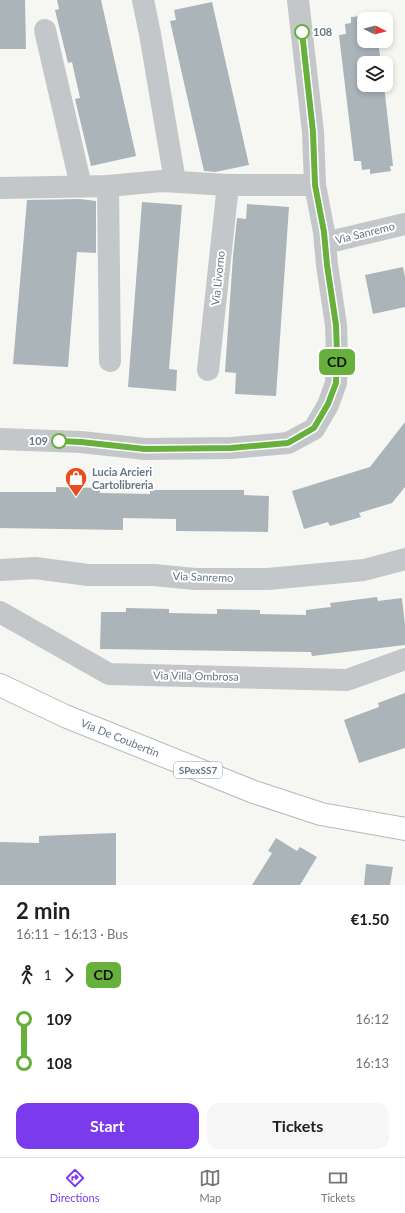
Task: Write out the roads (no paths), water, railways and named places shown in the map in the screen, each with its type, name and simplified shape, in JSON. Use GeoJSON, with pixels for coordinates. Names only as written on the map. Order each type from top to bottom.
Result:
{"type":"FeatureCollection","features":[{"type":"Feature","properties":{"kind":"main road","name":"Via De Coubertin"},"geometry":{"type":"LineString","coordinates":[[0,685],[65,716],[254,792],[321,814],[405,829]]}},
{"type":"Feature","properties":{"kind":"street"},"geometry":{"type":"LineString","coordinates":[[144,0],[175,181]]}},
{"type":"Feature","properties":{"kind":"street","name":"Via Sanremo"},"geometry":{"type":"LineString","coordinates":[[0,439],[81,442],[145,449],[231,448],[288,443],[314,428],[328,404],[336,383],[336,325],[325,243],[315,185],[313,132],[298,0]]}},
{"type":"Feature","properties":{"kind":"street"},"geometry":{"type":"LineString","coordinates":[[44,30],[81,186]]}},
{"type":"Feature","properties":{"kind":"street"},"geometry":{"type":"LineString","coordinates":[[0,188],[108,186],[162,180],[228,185],[315,185]]}},
{"type":"Feature","properties":{"kind":"street","name":"Via Livorno"},"geometry":{"type":"LineString","coordinates":[[208,370],[228,185]]}},
{"type":"Feature","properties":{"kind":"street"},"geometry":{"type":"LineString","coordinates":[[108,186],[110,361]]}},
{"type":"Feature","properties":{"kind":"street","name":"Via Sanremo"},"geometry":{"type":"LineString","coordinates":[[325,243],[405,224]]}},
{"type":"Feature","properties":{"kind":"street","name":"Via Sanremo"},"geometry":{"type":"LineString","coordinates":[[0,570],[35,568],[88,575],[154,575],[195,579],[268,579],[364,570],[405,559]]}},
{"type":"Feature","properties":{"kind":"street","name":"Via Villa Ombrosa"},"geometry":{"type":"LineString","coordinates":[[0,612],[109,674],[347,680],[405,659]]}},
{"type":"Feature","properties":{"kind":"place","name":"108"},"geometry":{"type":"Point","coordinates":[302,32]}},
{"type":"Feature","properties":{"kind":"place","name":"109"},"geometry":{"type":"Point","coordinates":[59,441]}},
{"type":"Feature","properties":{"kind":"place","name":"Lucia Arcieri Cartolibreria"},"geometry":{"type":"Point","coordinates":[76,498]}}]}
